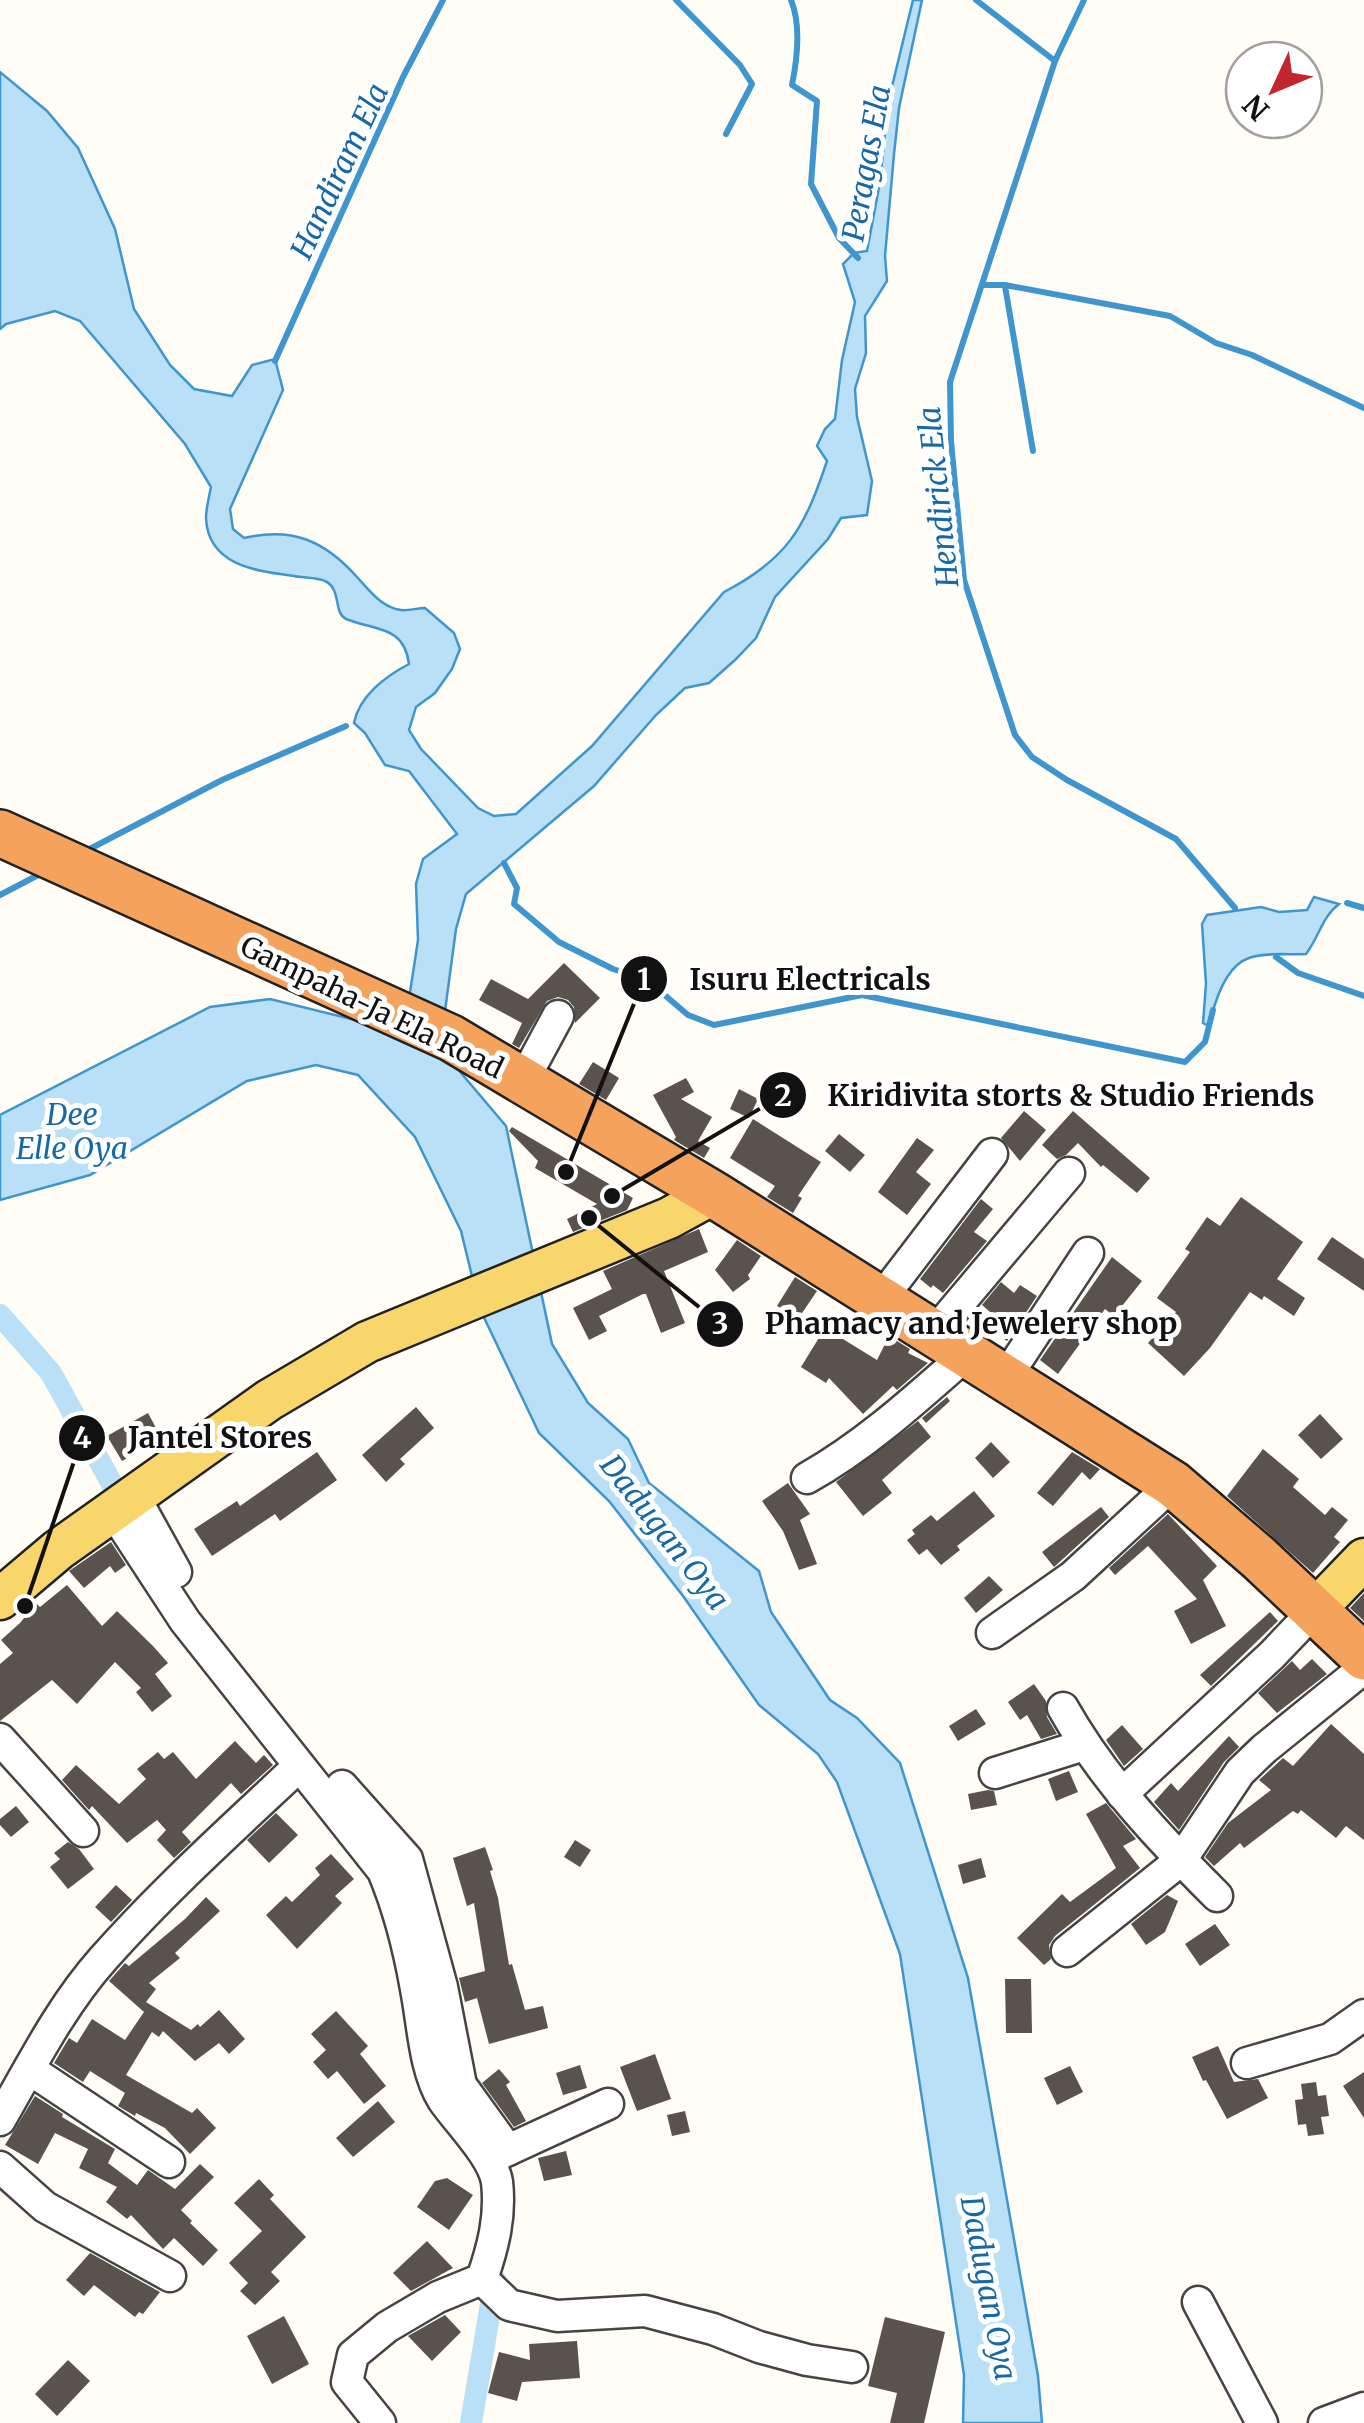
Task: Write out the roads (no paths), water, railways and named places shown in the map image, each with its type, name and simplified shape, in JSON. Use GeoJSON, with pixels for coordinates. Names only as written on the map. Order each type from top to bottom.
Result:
{"type":"FeatureCollection","features":[{"type":"Feature","properties":{"kind":"highway","name":"Gampaha-Ja Ela Road"},"geometry":{"type":"LineString","coordinates":[[0,834],[451,1038],[713,1194],[1172,1484],[1260,1558],[1364,1657]]}},
{"type":"Feature","properties":{"kind":"main road"},"geometry":{"type":"LineString","coordinates":[[0,1599],[58,1550],[269,1400],[368,1342],[669,1218],[713,1194]]}},
{"type":"Feature","properties":{"kind":"main road"},"geometry":{"type":"LineString","coordinates":[[1313,1612],[1364,1559]]}},
{"type":"Feature","properties":{"kind":"street"},"geometry":{"type":"LineString","coordinates":[[523,1081],[558,1016]]}},
{"type":"Feature","properties":{"kind":"street"},"geometry":{"type":"LineString","coordinates":[[881,1299],[992,1154]]}},
{"type":"Feature","properties":{"kind":"street"},"geometry":{"type":"LineString","coordinates":[[970,1354],[1069,1173]]}},
{"type":"Feature","properties":{"kind":"street"},"geometry":{"type":"LineString","coordinates":[[807,1478],[910,1403],[1088,1253]]}},
{"type":"Feature","properties":{"kind":"street"},"geometry":{"type":"LineString","coordinates":[[992,1634],[1073,1576],[1172,1484]]}},
{"type":"Feature","properties":{"kind":"street"},"geometry":{"type":"LineString","coordinates":[[124,1504],[185,1621],[383,1872],[396,1903],[427,2054],[441,2097],[497,2156]]}},
{"type":"Feature","properties":{"kind":"street"},"geometry":{"type":"LineString","coordinates":[[124,1504],[217,1638],[407,1860],[442,1986],[461,2085],[497,2156],[499,2213],[482,2279],[411,2311],[354,2355],[347,2382],[380,2423]]}},
{"type":"Feature","properties":{"kind":"street"},"geometry":{"type":"LineString","coordinates":[[1122,1794],[1313,1612]]}},
{"type":"Feature","properties":{"kind":"street"},"geometry":{"type":"LineString","coordinates":[[1067,1951],[1181,1860],[1240,1772],[1364,1668]]}},
{"type":"Feature","properties":{"kind":"street"},"geometry":{"type":"LineString","coordinates":[[1063,1708],[1084,1746],[1122,1794],[1216,1896]]}},
{"type":"Feature","properties":{"kind":"street"},"geometry":{"type":"LineString","coordinates":[[0,1739],[83,1832]]}},
{"type":"Feature","properties":{"kind":"street"},"geometry":{"type":"LineString","coordinates":[[995,1773],[1084,1746]]}},
{"type":"Feature","properties":{"kind":"street"},"geometry":{"type":"LineString","coordinates":[[0,2120],[69,2004],[102,1960],[300,1766]]}},
{"type":"Feature","properties":{"kind":"street"},"geometry":{"type":"LineString","coordinates":[[1247,2063],[1330,2039],[1364,2014]]}},
{"type":"Feature","properties":{"kind":"street"},"geometry":{"type":"LineString","coordinates":[[29,2070],[169,2162]]}},
{"type":"Feature","properties":{"kind":"street"},"geometry":{"type":"LineString","coordinates":[[497,2156],[608,2104]]}},
{"type":"Feature","properties":{"kind":"street"},"geometry":{"type":"LineString","coordinates":[[0,2167],[45,2207],[170,2276]]}},
{"type":"Feature","properties":{"kind":"street"},"geometry":{"type":"LineString","coordinates":[[482,2279],[509,2305],[525,2309],[557,2316],[646,2312],[713,2329],[791,2356],[852,2367]]}},
{"type":"Feature","properties":{"kind":"street"},"geometry":{"type":"LineString","coordinates":[[1198,2302],[1262,2423]]}},
{"type":"Feature","properties":{"kind":"street"},"geometry":{"type":"LineString","coordinates":[[1324,2423],[1364,2408]]}},
{"type":"Feature","properties":{"kind":"water"},"geometry":{"type":"Polygon","coordinates":[[[913,0],[922,0],[899,108],[885,256],[887,281],[865,316],[866,353],[855,389],[857,417],[872,481],[867,515],[841,518],[828,539],[775,597],[756,638],[735,660],[709,683],[685,688],[594,786],[466,894],[456,929],[440,1048],[506,1126],[552,1344],[588,1403],[628,1439],[649,1483],[759,1571],[771,1612],[830,1700],[857,1718],[900,1763],[968,1978],[1038,2376],[1042,2423],[963,2423],[964,2375],[900,1954],[837,1782],[818,1754],[759,1705],[683,1596],[609,1501],[539,1433],[480,1309],[461,1231],[415,1137],[358,1075],[316,1065],[247,1081],[90,1175],[0,1200],[0,1115],[210,1007],[270,999],[404,1032],[418,940],[416,884],[423,859],[457,834],[409,771],[385,765],[354,723],[361,704],[375,688],[409,664],[401,642],[387,631],[342,616],[334,589],[325,581],[250,568],[215,547],[206,518],[211,487],[185,444],[80,321],[55,311],[0,329],[0,72],[47,111],[78,148],[115,229],[134,309],[170,365],[194,389],[232,396],[252,365],[275,359],[283,390],[230,509],[233,529],[244,538],[277,534],[319,546],[345,564],[382,602],[401,610],[425,608],[454,633],[460,649],[452,669],[435,693],[416,707],[409,730],[421,749],[478,808],[494,816],[516,814],[592,746],[724,592],[764,567],[802,523],[827,461],[817,446],[835,419],[842,360],[855,302],[843,264],[854,253],[867,251],[880,182],[888,103],[913,0]]]}},
{"type":"Feature","properties":{"kind":"water"},"geometry":{"type":"Polygon","coordinates":[[[1314,897],[1339,904],[1328,915],[1306,954],[1262,955],[1241,962],[1222,987],[1209,1026],[1203,1023],[1206,984],[1202,924],[1207,915],[1261,907],[1279,912],[1307,910],[1314,897]]]}},
{"type":"Feature","properties":{"kind":"waterway","name":"Handiram Ela"},"geometry":{"type":"LineString","coordinates":[[275,361],[403,77],[443,0]]}},
{"type":"Feature","properties":{"kind":"waterway"},"geometry":{"type":"LineString","coordinates":[[676,0],[740,65],[752,84],[726,134]]}},
{"type":"Feature","properties":{"kind":"waterway","name":"Peragas Ela"},"geometry":{"type":"LineString","coordinates":[[791,0],[797,31],[792,85],[817,101],[811,184],[839,238],[858,258]]}},
{"type":"Feature","properties":{"kind":"waterway"},"geometry":{"type":"LineString","coordinates":[[976,0],[1055,61]]}},
{"type":"Feature","properties":{"kind":"waterway","name":"Hendirick Ela"},"geometry":{"type":"LineString","coordinates":[[1084,0],[1055,61],[950,382],[951,441],[964,580],[1015,735],[1032,757],[1176,839],[1235,908]]}},
{"type":"Feature","properties":{"kind":"waterway"},"geometry":{"type":"LineString","coordinates":[[984,285],[1005,285],[1170,316],[1216,343],[1252,355],[1364,408]]}},
{"type":"Feature","properties":{"kind":"waterway"},"geometry":{"type":"LineString","coordinates":[[1005,286],[1033,451]]}},
{"type":"Feature","properties":{"kind":"waterway"},"geometry":{"type":"LineString","coordinates":[[82,853],[222,780],[346,726]]}},
{"type":"Feature","properties":{"kind":"waterway"},"geometry":{"type":"LineString","coordinates":[[504,863],[517,888],[514,904],[559,942],[613,969],[647,980],[688,1015],[714,1025],[862,995],[1185,1062],[1205,1042],[1213,1010]]}},
{"type":"Feature","properties":{"kind":"waterway"},"geometry":{"type":"LineString","coordinates":[[0,895],[44,872]]}},
{"type":"Feature","properties":{"kind":"waterway"},"geometry":{"type":"LineString","coordinates":[[1347,903],[1364,908]]}},
{"type":"Feature","properties":{"kind":"waterway"},"geometry":{"type":"LineString","coordinates":[[1276,957],[1298,973],[1364,996]]}},
{"type":"Feature","properties":{"kind":"waterway"},"geometry":{"type":"LineString","coordinates":[[0,1315],[51,1373],[128,1513]]}},
{"type":"Feature","properties":{"kind":"waterway"},"geometry":{"type":"LineString","coordinates":[[471,2423],[495,2280]]}},
{"type":"Feature","properties":{"kind":"place","name":"Isuru Electricals"},"geometry":{"type":"Point","coordinates":[566,1172]}},
{"type":"Feature","properties":{"kind":"place","name":"Kiridivita storts & Studio Friends"},"geometry":{"type":"Point","coordinates":[612,1196]}},
{"type":"Feature","properties":{"kind":"place","name":"Phamacy and Jewelery shop"},"geometry":{"type":"Point","coordinates":[589,1218]}},
{"type":"Feature","properties":{"kind":"place","name":"Jantel Stores"},"geometry":{"type":"Point","coordinates":[25,1606]}},
{"type":"Feature","properties":{"kind":"water label","name":"Dee Elle Oya"},"geometry":{"type":"Point","coordinates":[72,1131]}},
{"type":"Feature","properties":{"kind":"water label","name":"Dadugan Oya"},"geometry":{"type":"Point","coordinates":[665,1532]}},
{"type":"Feature","properties":{"kind":"water label","name":"Dadugan Oya"},"geometry":{"type":"Point","coordinates":[989,2288]}}]}
